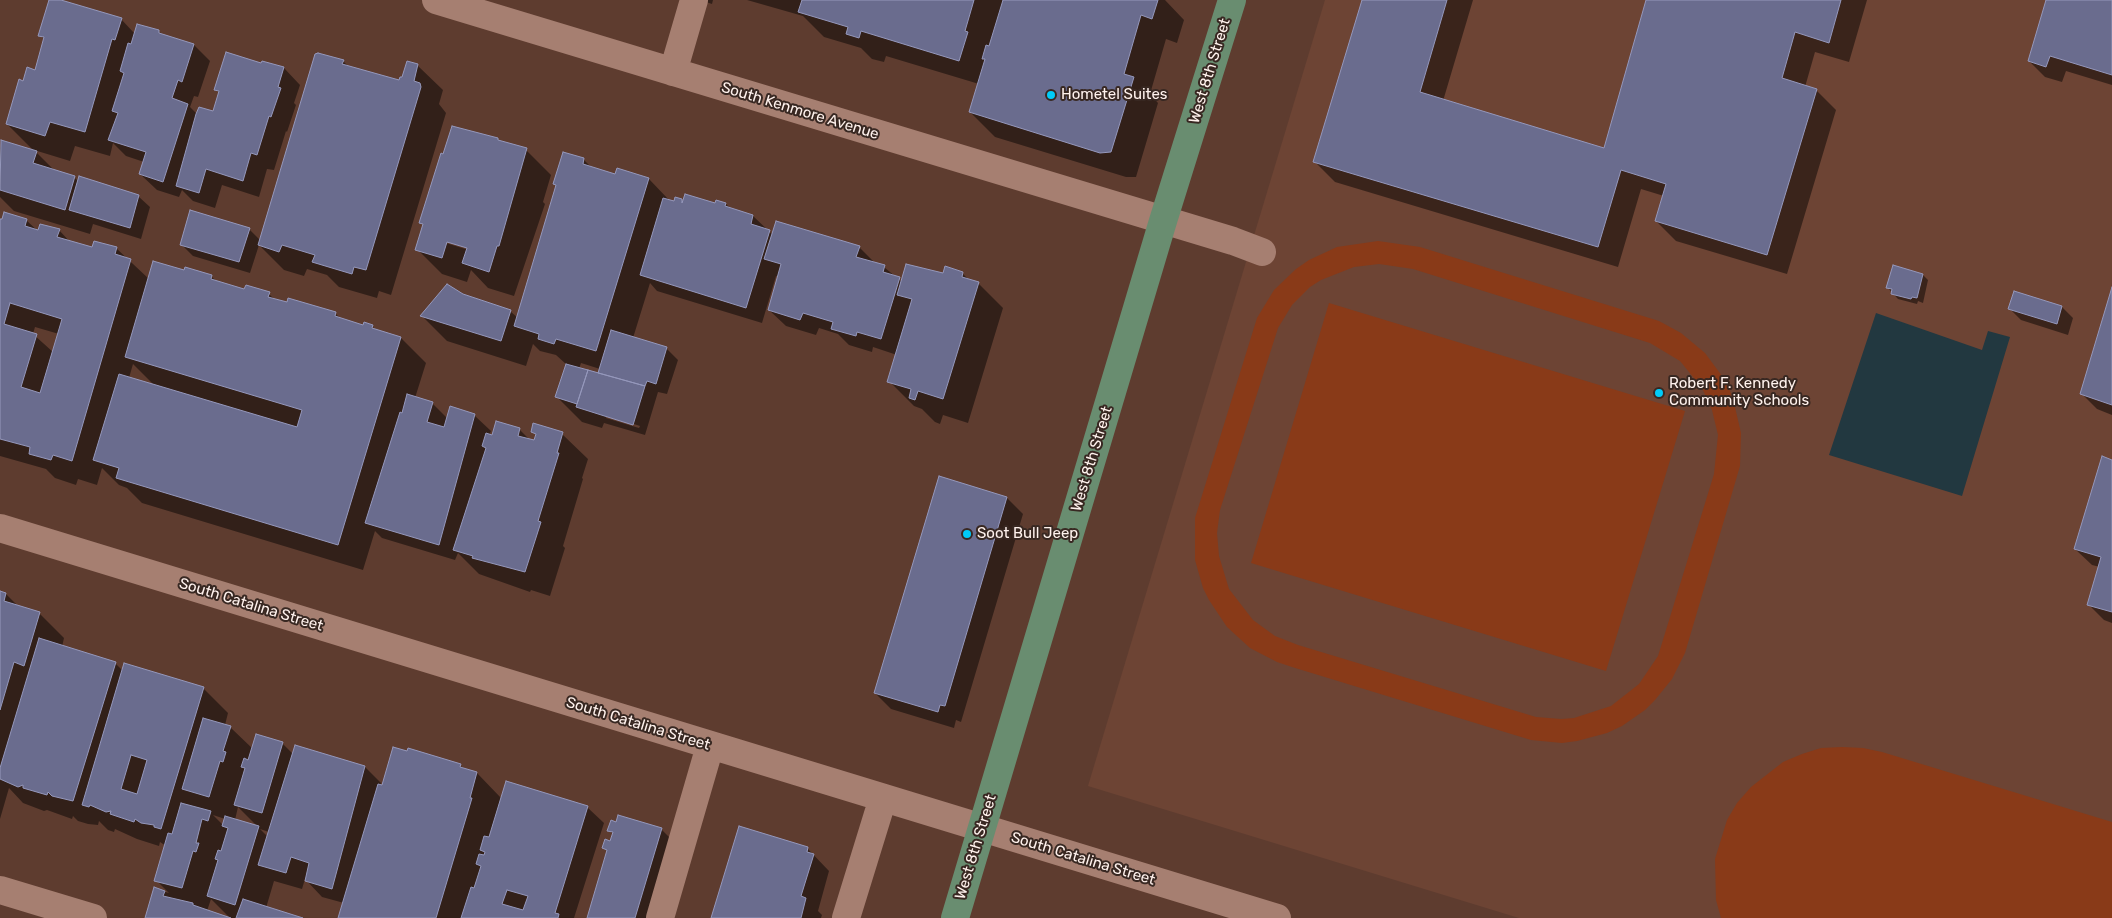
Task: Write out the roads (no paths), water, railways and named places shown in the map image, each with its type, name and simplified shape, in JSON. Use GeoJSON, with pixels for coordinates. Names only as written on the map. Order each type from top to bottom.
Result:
{"type":"FeatureCollection","features":[{"type":"Feature","properties":{"kind":"main road","name":"West 8th Street"},"geometry":{"type":"LineString","coordinates":[[955,918],[1163,221],[1232,0]]}},
{"type":"Feature","properties":{"kind":"street","name":"South Kenmore Avenue"},"geometry":{"type":"LineString","coordinates":[[436,0],[1233,241],[1262,252]]}},
{"type":"Feature","properties":{"kind":"street"},"geometry":{"type":"LineString","coordinates":[[673,72],[694,0]]}},
{"type":"Feature","properties":{"kind":"street","name":"South Catalina Street"},"geometry":{"type":"LineString","coordinates":[[0,528],[1277,918]]}},
{"type":"Feature","properties":{"kind":"street"},"geometry":{"type":"LineString","coordinates":[[660,918],[710,746]]}},
{"type":"Feature","properties":{"kind":"street"},"geometry":{"type":"LineString","coordinates":[[846,918],[883,798]]}},
{"type":"Feature","properties":{"kind":"street"},"geometry":{"type":"LineString","coordinates":[[0,890],[93,918]]}},
{"type":"Feature","properties":{"kind":"water"},"geometry":{"type":"Polygon","coordinates":[[[1876,313],[1982,350],[1988,331],[2010,337],[1962,496],[1829,455],[1876,313]]]}},
{"type":"Feature","properties":{"kind":"place","name":"Hometel Suites"},"geometry":{"type":"Point","coordinates":[1051,95]}},
{"type":"Feature","properties":{"kind":"place","name":"Robert F. Kennedy Community Schools"},"geometry":{"type":"Point","coordinates":[1659,393]}},
{"type":"Feature","properties":{"kind":"place","name":"Soot Bull Jeep"},"geometry":{"type":"Point","coordinates":[967,534]}}]}
